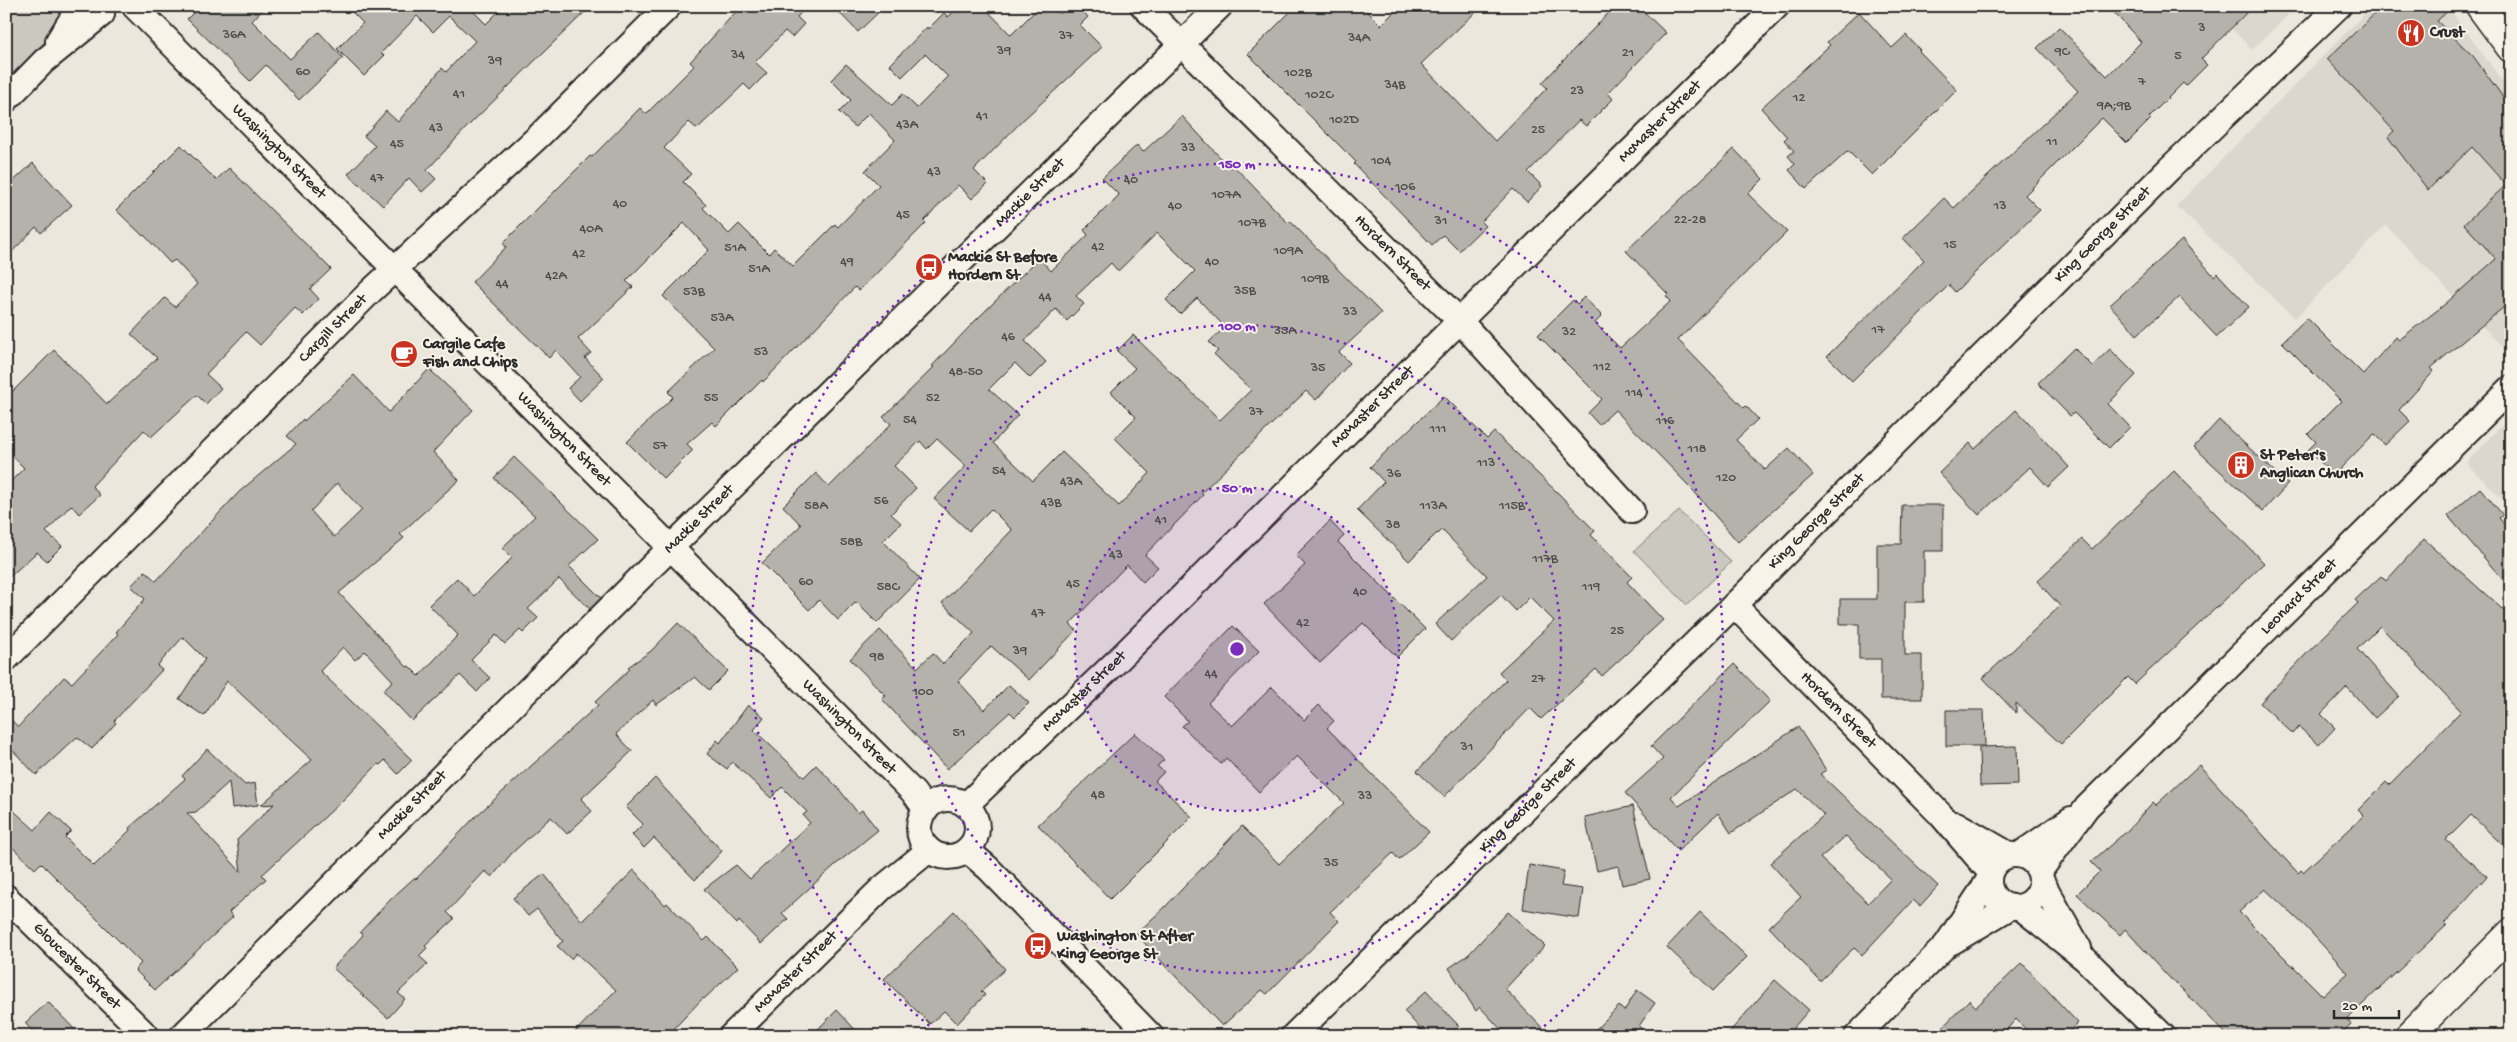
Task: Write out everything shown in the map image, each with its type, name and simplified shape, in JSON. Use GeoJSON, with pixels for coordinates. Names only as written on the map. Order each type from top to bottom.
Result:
{"type":"FeatureCollection","features":[{"type":"Feature","properties":{"kind":"main road"},"geometry":{"type":"LineString","coordinates":[[2480,6],[2511,48]]}},
{"type":"Feature","properties":{"kind":"main road"},"geometry":{"type":"LineString","coordinates":[[2409,1036],[2511,933]]}},
{"type":"Feature","properties":{"kind":"street","name":"Cargill Street"},"geometry":{"type":"LineString","coordinates":[[6,658],[394,270],[540,135],[669,6]]}},
{"type":"Feature","properties":{"kind":"street","name":"Hordern Street"},"geometry":{"type":"LineString","coordinates":[[1143,6],[1459,320],[1632,511]]}},
{"type":"Feature","properties":{"kind":"street","name":"Mackie Street"},"geometry":{"type":"LineString","coordinates":[[182,1036],[671,547],[1220,6]]}},
{"type":"Feature","properties":{"kind":"street","name":"McMaster Street"},"geometry":{"type":"LineString","coordinates":[[966,805],[1121,657],[1777,6]]}},
{"type":"Feature","properties":{"kind":"street","name":"King George Street"},"geometry":{"type":"LineString","coordinates":[[1293,1036],[1734,605],[2162,176],[2339,6]]}},
{"type":"Feature","properties":{"kind":"street","name":"Washington Street"},"geometry":{"type":"LineString","coordinates":[[136,7],[394,270],[914,793],[926,810]]}},
{"type":"Feature","properties":{"kind":"street"},"geometry":{"type":"LineString","coordinates":[[6,100],[91,9],[109,16],[123,15],[136,7]]}},
{"type":"Feature","properties":{"kind":"street","name":"Leonard Street"},"geometry":{"type":"LineString","coordinates":[[2040,876],[2087,808],[2511,388]]}},
{"type":"Feature","properties":{"kind":"street","name":"Hordern Street"},"geometry":{"type":"LineString","coordinates":[[1734,605],[1941,815],[1989,876]]}},
{"type":"Feature","properties":{"kind":"street"},"geometry":{"type":"LineString","coordinates":[[945,799],[959,801],[966,805],[977,823],[976,838],[967,850],[952,857],[936,854],[924,844],[920,830],[920,823],[926,810],[938,801],[945,799]]}},
{"type":"Feature","properties":{"kind":"street","name":"Leonard Street"},"geometry":{"type":"LineString","coordinates":[[2014,854],[2087,808]]}},
{"type":"Feature","properties":{"kind":"street","name":"Hordern Street"},"geometry":{"type":"LineString","coordinates":[[1941,815],[2014,854]]}},
{"type":"Feature","properties":{"kind":"street","name":"McMaster Street"},"geometry":{"type":"LineString","coordinates":[[731,1036],[881,889],[929,850]]}},
{"type":"Feature","properties":{"kind":"street"},"geometry":{"type":"LineString","coordinates":[[967,850],[988,868],[1151,1036]]}},
{"type":"Feature","properties":{"kind":"street"},"geometry":{"type":"LineString","coordinates":[[1857,1036],[1946,945],[2001,858],[2014,854],[2028,857],[2085,959]]}},
{"type":"Feature","properties":{"kind":"street"},"geometry":{"type":"LineString","coordinates":[[1989,876],[1994,898],[2015,907],[2085,959],[2163,1036]]}},
{"type":"Feature","properties":{"kind":"street"},"geometry":{"type":"LineString","coordinates":[[1946,945],[2015,907],[2028,903],[2035,897],[2040,876]]}},
{"type":"Feature","properties":{"kind":"street","name":"Gloucester Street"},"geometry":{"type":"LineString","coordinates":[[6,897],[147,1036]]}},
{"type":"Feature","properties":{"kind":"shaded area"},"geometry":{"type":"Polygon","coordinates":[[[6,6],[75,6],[6,87],[6,6]]]}},
{"type":"Feature","properties":{"kind":"shaded area"},"geometry":{"type":"Polygon","coordinates":[[[2210,6],[2297,6],[2252,50],[2210,6]]]}},
{"type":"Feature","properties":{"kind":"shaded area"},"geometry":{"type":"Polygon","coordinates":[[[2372,6],[2447,6],[2511,92],[2511,350],[2508,353],[2386,225],[2295,318],[2176,206],[2372,6]]]}},
{"type":"Feature","properties":{"kind":"shaded area"},"geometry":{"type":"Polygon","coordinates":[[[2511,415],[2511,508],[2466,463],[2511,415]]]}},
{"type":"Feature","properties":{"kind":"shaded area"},"geometry":{"type":"Polygon","coordinates":[[[1679,511],[1731,562],[1687,605],[1634,551],[1679,511]]]}},
{"type":"Feature","properties":{"kind":"building"},"geometry":{"type":"Polygon","coordinates":[[[200,6],[266,6],[252,21],[290,59],[319,32],[343,58],[299,100],[266,65],[250,81],[187,19],[200,6]]]}},
{"type":"Feature","properties":{"kind":"building"},"geometry":{"type":"Polygon","coordinates":[[[346,6],[468,6],[486,24],[504,6],[591,6],[468,126],[427,170],[436,179],[422,192],[409,178],[383,206],[348,174],[375,146],[364,136],[386,111],[398,122],[442,68],[446,72],[475,41],[449,16],[433,32],[417,16],[381,53],[384,56],[364,76],[337,49],[363,23],[346,6]]]}},
{"type":"Feature","properties":{"kind":"building"},"geometry":{"type":"Polygon","coordinates":[[[741,6],[807,6],[797,17],[804,24],[792,37],[785,31],[755,62],[767,73],[750,90],[744,84],[697,129],[689,122],[664,148],[691,174],[683,182],[706,205],[703,208],[729,234],[739,224],[769,254],[774,248],[793,266],[835,224],[838,227],[879,185],[865,171],[895,140],[869,113],[855,127],[839,112],[851,100],[831,80],[846,64],[892,105],[903,94],[917,108],[948,77],[925,54],[902,77],[890,65],[927,27],[928,29],[944,13],[948,17],[960,6],[983,6],[1011,35],[1040,6],[1051,6],[1059,14],[1068,6],[1078,6],[1088,17],[1080,25],[1102,47],[1023,120],[974,170],[988,184],[972,199],[958,185],[924,221],[926,223],[859,291],[855,287],[763,382],[762,380],[716,426],[712,422],[687,444],[693,450],[664,479],[627,442],[673,397],[668,392],[714,348],[663,296],[709,250],[684,223],[626,281],[633,287],[578,339],[591,353],[585,358],[604,378],[580,401],[568,388],[580,377],[556,350],[549,358],[472,282],[506,247],[503,243],[590,156],[592,157],[640,108],[646,114],[694,66],[690,62],[741,6]]]}},
{"type":"Feature","properties":{"kind":"building"},"geometry":{"type":"Polygon","coordinates":[[[833,6],[885,6],[858,32],[833,6]]]}},
{"type":"Feature","properties":{"kind":"building"},"geometry":{"type":"Polygon","coordinates":[[[1296,6],[1362,6],[1381,25],[1400,6],[1482,6],[1421,64],[1495,141],[1547,88],[1542,83],[1615,6],[1638,6],[1666,33],[1608,93],[1613,99],[1586,126],[1579,120],[1528,172],[1542,186],[1527,202],[1513,189],[1481,222],[1485,226],[1459,251],[1443,235],[1432,245],[1354,164],[1356,162],[1248,54],[1296,6]]]}},
{"type":"Feature","properties":{"kind":"building"},"geometry":{"type":"Polygon","coordinates":[[[2108,6],[2253,6],[2201,59],[2207,65],[2186,86],[2183,83],[2149,117],[2151,119],[2127,143],[2102,118],[2025,195],[2040,210],[1955,292],[1949,285],[1852,381],[1827,356],[1924,260],[1903,238],[1944,198],[1954,208],[2078,91],[2037,48],[2059,27],[2107,76],[2141,42],[2108,6]]]}},
{"type":"Feature","properties":{"kind":"building"},"geometry":{"type":"Polygon","coordinates":[[[2383,6],[2453,6],[2437,21],[2473,56],[2511,108],[2511,301],[2431,368],[2434,371],[2399,410],[2410,421],[2385,445],[2374,434],[2334,475],[2308,450],[2316,442],[2308,434],[2341,401],[2282,342],[2307,318],[2363,374],[2396,337],[2399,340],[2444,305],[2496,259],[2464,224],[2506,185],[2472,147],[2428,190],[2388,137],[2394,131],[2327,59],[2383,6]]]}},
{"type":"Feature","properties":{"kind":"building"},"geometry":{"type":"Polygon","coordinates":[[[1859,12],[1892,48],[1906,35],[1957,90],[1872,175],[1848,151],[1806,189],[1789,170],[1795,164],[1788,156],[1794,151],[1784,140],[1787,137],[1761,108],[1830,45],[1827,42],[1859,12]]]}},
{"type":"Feature","properties":{"kind":"building"},"geometry":{"type":"Polygon","coordinates":[[[1182,116],[1230,168],[1233,165],[1288,223],[1290,221],[1381,313],[1339,352],[1350,363],[1316,400],[1306,391],[1201,493],[1203,495],[1145,555],[1158,567],[1143,582],[1127,565],[1070,624],[1076,630],[1029,680],[991,646],[958,681],[984,710],[1009,685],[1029,703],[1015,717],[1010,712],[947,769],[882,699],[886,696],[850,659],[880,630],[917,668],[933,653],[943,664],[974,633],[942,603],[1012,530],[991,509],[969,531],[934,499],[966,466],[937,439],[927,449],[920,441],[894,466],[916,488],[891,514],[901,523],[883,541],[920,579],[877,623],[856,602],[838,620],[819,600],[809,610],[762,563],[801,525],[783,506],[816,473],[829,487],[891,424],[883,417],[934,367],[932,366],[974,322],[1039,258],[1051,271],[1088,235],[1084,230],[1119,195],[1102,178],[1137,145],[1143,152],[1182,116]],[[1157,233],[1118,271],[1111,263],[1076,296],[1084,304],[1067,321],[1056,309],[1025,341],[1046,362],[1030,378],[1015,363],[989,389],[1018,415],[993,443],[1033,481],[1062,452],[1119,506],[1150,473],[1115,438],[1136,417],[1111,392],[1135,368],[1117,351],[1133,335],[1220,420],[1251,390],[1214,354],[1218,351],[1209,342],[1225,327],[1197,298],[1180,314],[1166,300],[1195,271],[1157,233]]]}},
{"type":"Feature","properties":{"kind":"building"},"geometry":{"type":"Polygon","coordinates":[[[181,145],[216,180],[229,168],[331,269],[310,289],[319,299],[303,315],[295,308],[260,345],[246,332],[206,374],[221,388],[206,404],[197,395],[151,437],[144,430],[92,486],[100,495],[79,514],[71,505],[46,532],[62,546],[47,561],[37,552],[6,580],[6,486],[24,468],[6,449],[6,398],[54,350],[107,404],[157,358],[131,334],[165,298],[175,307],[197,284],[175,260],[170,263],[144,235],[116,210],[181,145]]]}},
{"type":"Feature","properties":{"kind":"building"},"geometry":{"type":"Polygon","coordinates":[[[1734,149],[1763,179],[1748,194],[1787,232],[1678,340],[1744,408],[1746,406],[1758,419],[1736,440],[1765,470],[1789,448],[1813,475],[1738,542],[1691,488],[1615,410],[1599,425],[1588,413],[1602,399],[1538,335],[1573,300],[1577,304],[1584,297],[1602,316],[1595,323],[1620,348],[1671,301],[1666,296],[1668,294],[1626,251],[1734,149]]]}},
{"type":"Feature","properties":{"kind":"building"},"geometry":{"type":"Polygon","coordinates":[[[33,163],[72,205],[41,233],[36,227],[6,258],[6,188],[33,163]]]}},
{"type":"Feature","properties":{"kind":"building"},"geometry":{"type":"Polygon","coordinates":[[[2182,240],[2214,276],[2217,273],[2249,307],[2217,337],[2179,297],[2137,335],[2110,305],[2182,240]]]}},
{"type":"Feature","properties":{"kind":"building"},"geometry":{"type":"Polygon","coordinates":[[[2074,348],[2092,366],[2110,349],[2136,375],[2108,404],[2130,427],[2109,448],[2074,413],[2070,416],[2038,383],[2074,348]]]}},
{"type":"Feature","properties":{"kind":"building"},"geometry":{"type":"Polygon","coordinates":[[[429,369],[473,410],[433,452],[459,480],[400,534],[404,538],[339,593],[407,667],[409,666],[419,676],[458,635],[429,605],[457,578],[474,596],[512,558],[502,548],[535,516],[494,478],[514,457],[598,539],[569,566],[601,598],[590,609],[559,579],[528,609],[538,618],[523,633],[520,630],[505,644],[496,635],[471,660],[490,678],[477,692],[460,675],[412,721],[383,690],[393,681],[365,651],[355,660],[343,647],[320,671],[412,760],[398,774],[385,760],[380,765],[378,764],[341,802],[262,875],[266,879],[229,912],[233,917],[155,990],[135,970],[141,963],[41,863],[35,869],[6,841],[6,819],[14,811],[35,830],[51,812],[71,831],[65,837],[94,866],[130,830],[129,828],[185,779],[182,776],[207,749],[245,785],[255,783],[258,805],[232,808],[229,782],[196,812],[187,813],[241,872],[237,840],[274,804],[261,805],[312,760],[227,681],[204,716],[179,699],[205,659],[183,637],[157,666],[162,670],[114,721],[116,723],[92,749],[77,737],[36,775],[6,743],[6,714],[18,727],[64,677],[72,683],[118,634],[116,632],[145,599],[131,586],[145,571],[156,581],[239,492],[296,444],[287,436],[303,419],[304,421],[354,375],[389,412],[429,369]],[[337,483],[311,511],[334,537],[362,510],[337,483]]]}},
{"type":"Feature","properties":{"kind":"building"},"geometry":{"type":"Polygon","coordinates":[[[1444,396],[1487,439],[1494,432],[1560,495],[1595,531],[1591,535],[1632,577],[1627,582],[1663,620],[1602,676],[1596,669],[1541,719],[1530,708],[1444,797],[1417,771],[1506,680],[1499,672],[1554,621],[1530,597],[1516,611],[1501,595],[1451,641],[1435,624],[1487,576],[1442,530],[1409,561],[1357,510],[1384,482],[1370,467],[1444,396]]]}},
{"type":"Feature","properties":{"kind":"building"},"geometry":{"type":"Polygon","coordinates":[[[2016,410],[2069,467],[2048,487],[2030,467],[1979,515],[1939,473],[1970,443],[1975,449],[2016,410]]]}},
{"type":"Feature","properties":{"kind":"building","name":"St Peter's Anglican Church"},"geometry":{"type":"Polygon","coordinates":[[[2219,420],[2288,484],[2263,511],[2194,447],[2219,420]]]}},
{"type":"Feature","properties":{"kind":"building"},"geometry":{"type":"Polygon","coordinates":[[[2174,471],[2264,563],[2135,684],[2128,677],[2061,744],[2016,703],[2016,713],[1983,678],[2060,606],[2037,581],[2082,539],[2092,549],[2174,471]]]}},
{"type":"Feature","properties":{"kind":"building"},"geometry":{"type":"Polygon","coordinates":[[[2480,488],[2503,515],[2499,518],[2511,532],[2511,589],[2448,516],[2480,488]]]}},
{"type":"Feature","properties":{"kind":"building"},"geometry":{"type":"Polygon","coordinates":[[[1902,505],[1943,505],[1943,551],[1924,551],[1924,602],[1905,602],[1905,655],[1922,655],[1922,699],[1881,699],[1881,659],[1859,659],[1859,624],[1840,624],[1840,599],[1877,599],[1877,544],[1901,544],[1902,505]]]}},
{"type":"Feature","properties":{"kind":"building"},"geometry":{"type":"Polygon","coordinates":[[[1330,521],[1344,536],[1338,542],[1425,629],[1397,657],[1363,623],[1320,663],[1264,604],[1305,565],[1296,555],[1330,521]]]}},
{"type":"Feature","properties":{"kind":"building"},"geometry":{"type":"Polygon","coordinates":[[[2424,539],[2511,617],[2511,853],[2471,815],[2446,840],[2487,876],[2445,923],[2447,925],[2347,1019],[2351,1024],[2339,1036],[2228,1036],[2176,985],[2125,929],[2120,935],[2077,894],[2100,871],[2091,862],[2129,829],[2153,802],[2156,805],[2199,765],[2298,873],[2301,870],[2303,872],[2364,816],[2358,810],[2386,782],[2389,785],[2461,711],[2380,626],[2357,649],[2399,696],[2375,718],[2347,687],[2321,714],[2335,728],[2319,745],[2299,727],[2293,734],[2260,703],[2358,603],[2355,600],[2381,576],[2386,581],[2424,539]],[[2265,889],[2239,912],[2323,996],[2348,973],[2305,926],[2265,889]]]}},
{"type":"Feature","properties":{"kind":"building"},"geometry":{"type":"Polygon","coordinates":[[[678,623],[728,671],[709,690],[695,677],[656,705],[653,700],[616,734],[632,751],[581,799],[592,811],[567,834],[551,817],[512,853],[492,877],[485,871],[447,912],[454,919],[425,946],[427,948],[419,956],[428,964],[398,993],[405,999],[388,1018],[333,968],[363,935],[360,932],[392,898],[414,878],[416,879],[474,818],[598,705],[595,702],[630,669],[628,667],[651,651],[678,623]]]}},
{"type":"Feature","properties":{"kind":"building"},"geometry":{"type":"Polygon","coordinates":[[[1233,626],[1259,651],[1208,703],[1232,726],[1272,687],[1304,720],[1319,705],[1334,721],[1327,728],[1429,832],[1399,860],[1393,853],[1330,912],[1339,921],[1267,994],[1262,990],[1222,1026],[1136,934],[1165,907],[1242,826],[1279,864],[1344,803],[1297,756],[1259,792],[1226,758],[1221,764],[1182,726],[1188,721],[1164,697],[1233,626]]]}},
{"type":"Feature","properties":{"kind":"building"},"geometry":{"type":"Polygon","coordinates":[[[1734,664],[1770,701],[1671,797],[1679,806],[1798,727],[1826,770],[1820,774],[1938,886],[1920,906],[1913,900],[1862,955],[1854,948],[1820,981],[1769,927],[1801,897],[1770,863],[1824,815],[1797,789],[1731,833],[1718,813],[1678,851],[1625,793],[1663,759],[1651,746],[1734,664]],[[1846,836],[1820,858],[1868,903],[1891,879],[1846,836]]]}},
{"type":"Feature","properties":{"kind":"building"},"geometry":{"type":"Polygon","coordinates":[[[748,705],[764,717],[754,730],[804,777],[816,765],[858,813],[862,810],[878,830],[835,865],[782,913],[788,919],[761,944],[739,921],[737,924],[704,889],[736,865],[750,879],[810,823],[803,815],[807,812],[782,787],[771,798],[732,762],[727,769],[707,754],[717,740],[720,743],[748,705]]]}},
{"type":"Feature","properties":{"kind":"building"},"geometry":{"type":"Polygon","coordinates":[[[1946,710],[1984,710],[1985,746],[1946,746],[1946,710]]]}},
{"type":"Feature","properties":{"kind":"building"},"geometry":{"type":"Polygon","coordinates":[[[1135,733],[1164,760],[1157,766],[1164,772],[1155,781],[1192,817],[1110,899],[1038,825],[1135,733]]]}},
{"type":"Feature","properties":{"kind":"building"},"geometry":{"type":"Polygon","coordinates":[[[2017,746],[2018,785],[1980,786],[1979,747],[2017,746]]]}},
{"type":"Feature","properties":{"kind":"building"},"geometry":{"type":"Polygon","coordinates":[[[655,778],[722,851],[695,880],[654,838],[644,848],[632,835],[643,824],[626,807],[655,778]]]}},
{"type":"Feature","properties":{"kind":"building"},"geometry":{"type":"Polygon","coordinates":[[[1633,806],[1650,879],[1622,885],[1618,866],[1597,871],[1585,817],[1633,806]]]}},
{"type":"Feature","properties":{"kind":"building"},"geometry":{"type":"Polygon","coordinates":[[[1529,865],[1564,871],[1561,886],[1583,889],[1579,918],[1523,909],[1529,865]]]}},
{"type":"Feature","properties":{"kind":"building"},"geometry":{"type":"Polygon","coordinates":[[[634,870],[665,905],[667,903],[704,941],[708,937],[738,967],[703,998],[667,1036],[571,1036],[616,990],[576,953],[571,959],[557,946],[563,941],[537,909],[528,916],[513,898],[544,874],[582,921],[634,870]]]}},
{"type":"Feature","properties":{"kind":"building"},"geometry":{"type":"Polygon","coordinates":[[[954,911],[1005,969],[981,991],[985,995],[957,1024],[944,1011],[930,1024],[884,979],[954,911]]]}},
{"type":"Feature","properties":{"kind":"building"},"geometry":{"type":"Polygon","coordinates":[[[1508,912],[1545,946],[1505,989],[1550,1036],[1507,1036],[1480,1007],[1476,1011],[1449,968],[1468,955],[1508,912]]]}},
{"type":"Feature","properties":{"kind":"building"},"geometry":{"type":"Polygon","coordinates":[[[1700,912],[1747,957],[1713,991],[1667,947],[1700,912]]]}},
{"type":"Feature","properties":{"kind":"building"},"geometry":{"type":"Polygon","coordinates":[[[2022,963],[2078,1023],[2064,1036],[2032,1036],[2016,1019],[2001,1036],[1934,1036],[1969,1000],[1976,1007],[2022,963]]]}},
{"type":"Feature","properties":{"kind":"building"},"geometry":{"type":"Polygon","coordinates":[[[1775,980],[1809,1010],[1786,1036],[1726,1036],[1775,980]]]}},
{"type":"Feature","properties":{"kind":"building"},"geometry":{"type":"Polygon","coordinates":[[[1637,990],[1655,1003],[1639,1026],[1648,1036],[1589,1036],[1619,1006],[1624,1011],[1637,990]]]}},
{"type":"Feature","properties":{"kind":"building"},"geometry":{"type":"Polygon","coordinates":[[[1426,991],[1459,1026],[1448,1036],[1427,1036],[1404,1011],[1426,991]]]}},
{"type":"Feature","properties":{"kind":"building"},"geometry":{"type":"Polygon","coordinates":[[[48,1002],[81,1036],[37,1036],[25,1023],[48,1002]]]}},
{"type":"Feature","properties":{"kind":"building"},"geometry":{"type":"Polygon","coordinates":[[[837,1010],[861,1036],[811,1036],[837,1010]]]}},
{"type":"Feature","properties":{"kind":"place","name":"Crust"},"geometry":{"type":"Point","coordinates":[2411,33]}},
{"type":"Feature","properties":{"kind":"place","name":"Mackie St Before Hordern St"},"geometry":{"type":"Point","coordinates":[929,267]}},
{"type":"Feature","properties":{"kind":"place","name":"Cargile Cafe Fish and Chips"},"geometry":{"type":"Point","coordinates":[404,354]}},
{"type":"Feature","properties":{"kind":"place","name":"St Peter's Anglican Church"},"geometry":{"type":"Point","coordinates":[2241,465]}},
{"type":"Feature","properties":{"kind":"place","name":"Washington St After King George St"},"geometry":{"type":"Point","coordinates":[1038,946]}}]}
